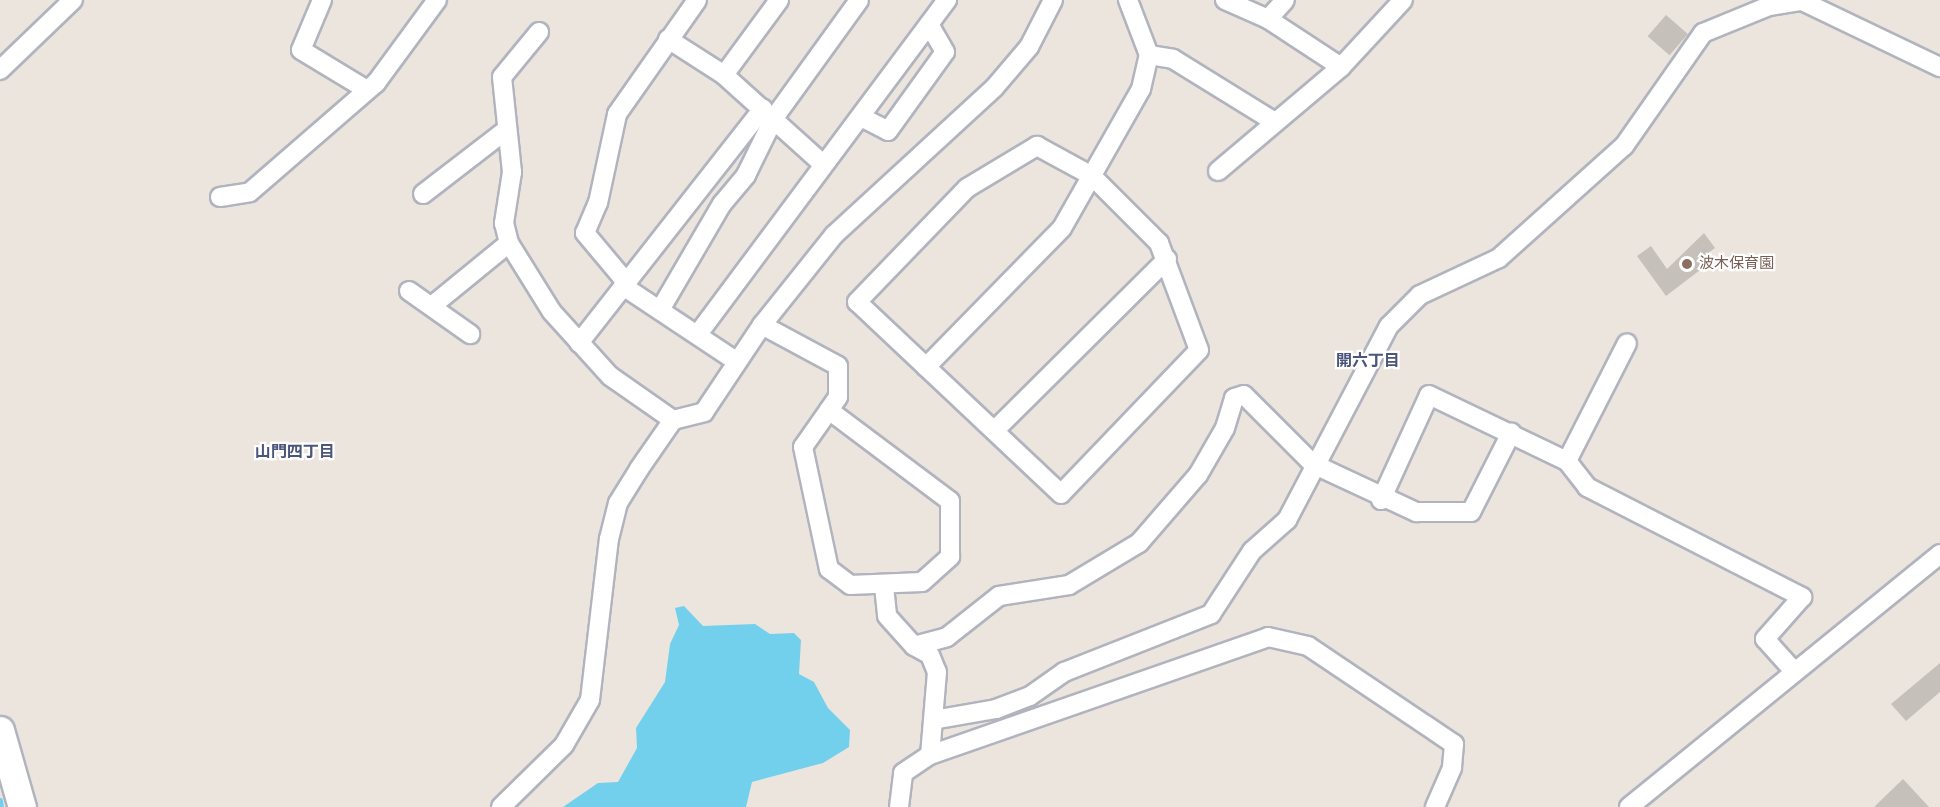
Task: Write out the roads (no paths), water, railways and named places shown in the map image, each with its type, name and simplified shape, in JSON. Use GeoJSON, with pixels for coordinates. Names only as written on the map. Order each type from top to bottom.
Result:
{"type":"FeatureCollection","features":[{"type":"Feature","properties":{"kind":"street"},"geometry":{"type":"LineString","coordinates":[[0,70],[74,0]]}},
{"type":"Feature","properties":{"kind":"street"},"geometry":{"type":"LineString","coordinates":[[322,0],[301,50],[367,90]]}},
{"type":"Feature","properties":{"kind":"street"},"geometry":{"type":"LineString","coordinates":[[220,197],[250,192],[367,90],[437,0]]}},
{"type":"Feature","properties":{"kind":"street"},"geometry":{"type":"LineString","coordinates":[[697,0],[617,114],[598,203],[585,233],[625,284],[736,361]]}},
{"type":"Feature","properties":{"kind":"street"},"geometry":{"type":"LineString","coordinates":[[724,75],[779,0]]}},
{"type":"Feature","properties":{"kind":"street"},"geometry":{"type":"LineString","coordinates":[[579,343],[859,0]]}},
{"type":"Feature","properties":{"kind":"street"},"geometry":{"type":"LineString","coordinates":[[698,334],[947,0]]}},
{"type":"Feature","properties":{"kind":"street"},"geometry":{"type":"LineString","coordinates":[[501,807],[564,745],[590,700],[601,576],[618,503],[673,420],[704,412],[762,325],[834,235],[994,88],[1029,47],[1053,0]]}},
{"type":"Feature","properties":{"kind":"street"},"geometry":{"type":"LineString","coordinates":[[926,367],[1062,228],[1144,82],[1149,55],[1128,0]]}},
{"type":"Feature","properties":{"kind":"street"},"geometry":{"type":"LineString","coordinates":[[1225,0],[1268,19],[1341,68]]}},
{"type":"Feature","properties":{"kind":"street"},"geometry":{"type":"LineString","coordinates":[[1268,19],[1285,0]]}},
{"type":"Feature","properties":{"kind":"street"},"geometry":{"type":"LineString","coordinates":[[1218,171],[1341,68],[1403,0]]}},
{"type":"Feature","properties":{"kind":"street"},"geometry":{"type":"LineString","coordinates":[[933,720],[996,709],[1030,696],[1064,672],[1211,614],[1252,550],[1287,520],[1313,464],[1389,326],[1405,306],[1499,258],[1624,146],[1703,33],[1769,6],[1802,1],[1940,67]]}},
{"type":"Feature","properties":{"kind":"street"},"geometry":{"type":"LineString","coordinates":[[861,117],[888,131],[945,52],[929,24]]}},
{"type":"Feature","properties":{"kind":"street"},"geometry":{"type":"LineString","coordinates":[[539,32],[502,77],[512,172],[504,223],[509,243],[552,312],[579,343],[610,376],[673,420]]}},
{"type":"Feature","properties":{"kind":"street"},"geometry":{"type":"LineString","coordinates":[[669,39],[724,75],[823,164]]}},
{"type":"Feature","properties":{"kind":"street"},"geometry":{"type":"LineString","coordinates":[[1149,55],[1173,59],[1275,122]]}},
{"type":"Feature","properties":{"kind":"street"},"geometry":{"type":"LineString","coordinates":[[660,310],[722,204],[746,175],[768,113]]}},
{"type":"Feature","properties":{"kind":"street"},"geometry":{"type":"LineString","coordinates":[[423,195],[506,130]]}},
{"type":"Feature","properties":{"kind":"street"},"geometry":{"type":"LineString","coordinates":[[1037,146],[1092,176],[1159,243],[1167,259],[1199,350],[1061,494],[996,429],[857,302],[967,188],[1037,146]]}},
{"type":"Feature","properties":{"kind":"street"},"geometry":{"type":"LineString","coordinates":[[433,305],[509,243]]}},
{"type":"Feature","properties":{"kind":"street"},"geometry":{"type":"LineString","coordinates":[[996,429],[1167,259]]}},
{"type":"Feature","properties":{"kind":"street"},"geometry":{"type":"LineString","coordinates":[[409,291],[433,305],[470,334]]}},
{"type":"Feature","properties":{"kind":"street"},"geometry":{"type":"LineString","coordinates":[[762,325],[838,366],[838,397],[803,447],[829,569],[850,585],[884,586],[922,582],[940,570],[950,557],[950,501],[829,410]]}},
{"type":"Feature","properties":{"kind":"street"},"geometry":{"type":"LineString","coordinates":[[1567,461],[1627,343]]}},
{"type":"Feature","properties":{"kind":"street"},"geometry":{"type":"LineString","coordinates":[[914,646],[947,637],[999,596],[1069,585],[1139,543],[1198,475],[1225,428],[1234,398],[1244,395],[1313,464],[1381,500],[1416,512],[1471,512],[1511,433]]}},
{"type":"Feature","properties":{"kind":"street"},"geometry":{"type":"LineString","coordinates":[[1381,500],[1429,395],[1567,461],[1587,487],[1802,597],[1765,639],[1793,670]]}},
{"type":"Feature","properties":{"kind":"street"},"geometry":{"type":"LineString","coordinates":[[1629,807],[1793,670],[1940,554]]}},
{"type":"Feature","properties":{"kind":"street"},"geometry":{"type":"LineString","coordinates":[[884,586],[887,616],[914,646],[930,655],[937,672],[930,755]]}},
{"type":"Feature","properties":{"kind":"street"},"geometry":{"type":"LineString","coordinates":[[898,807],[903,772],[930,755],[1268,637],[1308,646],[1454,744],[1452,768],[1435,807]]}},
{"type":"Feature","properties":{"kind":"street"},"geometry":{"type":"LineString","coordinates":[[0,730],[22,807]]}},
{"type":"Feature","properties":{"kind":"water"},"geometry":{"type":"Polygon","coordinates":[[[684,606],[703,626],[755,624],[770,634],[794,633],[801,640],[799,674],[814,682],[828,708],[850,730],[849,747],[823,763],[752,782],[746,807],[563,807],[598,783],[618,782],[637,748],[636,728],[665,682],[670,644],[679,625],[675,608],[684,606]]]}},
{"type":"Feature","properties":{"kind":"waterway"},"geometry":{"type":"LineString","coordinates":[[0,800],[1,807]]}},
{"type":"Feature","properties":{"kind":"place","name":"波木保育園"},"geometry":{"type":"Point","coordinates":[1687,264]}},
{"type":"Feature","properties":{"kind":"district","name":"開六丁目"},"geometry":{"type":"Point","coordinates":[1368,361]}},
{"type":"Feature","properties":{"kind":"district","name":"山門四丁目"},"geometry":{"type":"Point","coordinates":[295,452]}}]}
